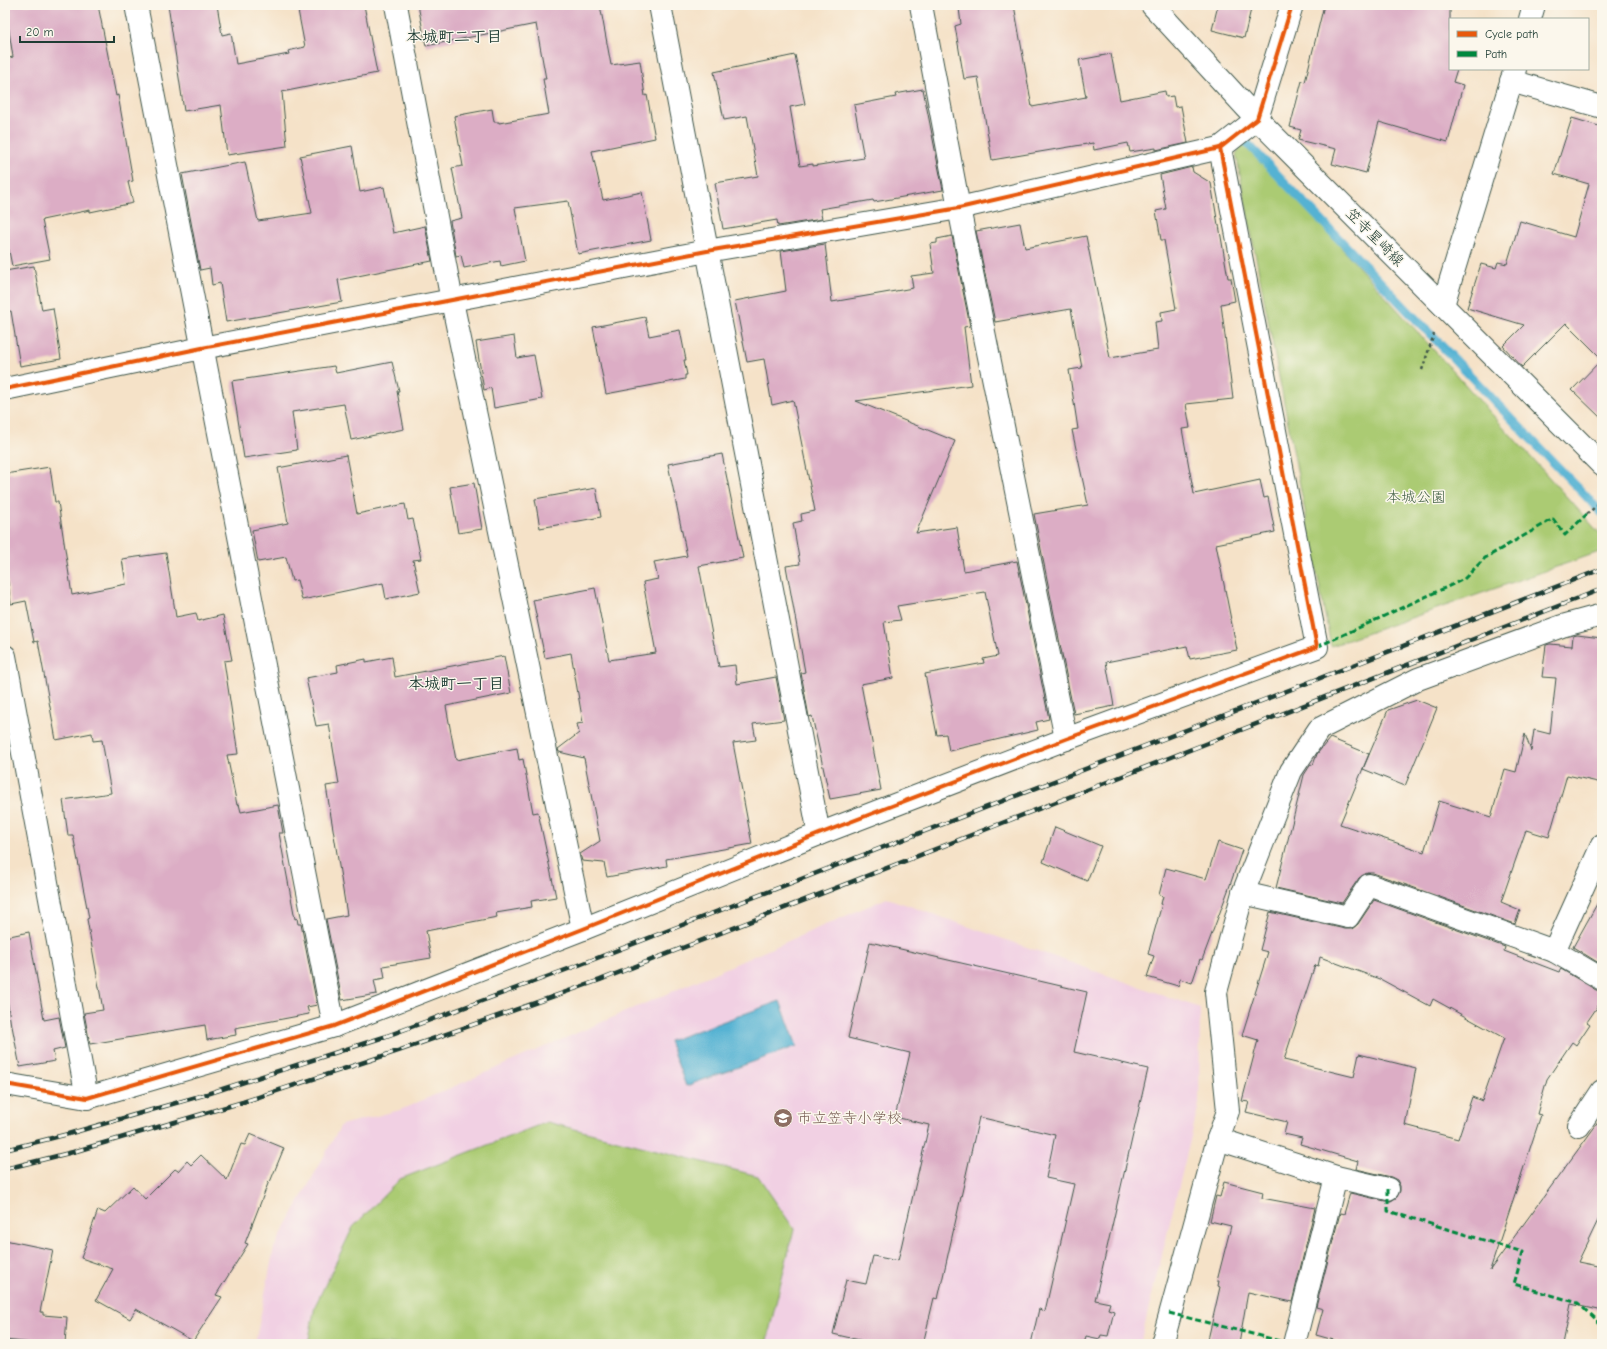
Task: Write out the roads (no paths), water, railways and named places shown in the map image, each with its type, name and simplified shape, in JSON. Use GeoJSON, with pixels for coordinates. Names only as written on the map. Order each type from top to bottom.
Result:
{"type":"FeatureCollection","features":[{"type":"Feature","properties":{"kind":"street"},"geometry":{"type":"LineString","coordinates":[[136,5],[334,1026]]}},
{"type":"Feature","properties":{"kind":"street"},"geometry":{"type":"LineString","coordinates":[[396,5],[452,301],[583,929]]}},
{"type":"Feature","properties":{"kind":"street"},"geometry":{"type":"LineString","coordinates":[[660,5],[820,834]]}},
{"type":"Feature","properties":{"kind":"street"},"geometry":{"type":"LineString","coordinates":[[921,5],[959,208],[1066,739]]}},
{"type":"Feature","properties":{"kind":"street","name":"笠寺星崎線"},"geometry":{"type":"LineString","coordinates":[[1152,5],[1257,119],[1602,464]]}},
{"type":"Feature","properties":{"kind":"street"},"geometry":{"type":"LineString","coordinates":[[5,389],[202,348],[707,251],[959,208],[1220,148],[1257,119],[1292,5]]}},
{"type":"Feature","properties":{"kind":"street"},"geometry":{"type":"LineString","coordinates":[[1530,18],[1534,5]]}},
{"type":"Feature","properties":{"kind":"street"},"geometry":{"type":"LineString","coordinates":[[1443,305],[1513,75],[1602,107]]}},
{"type":"Feature","properties":{"kind":"street"},"geometry":{"type":"LineString","coordinates":[[5,1084],[87,1098],[334,1026],[583,929],[820,834],[1066,739],[1317,647],[1220,148]]}},
{"type":"Feature","properties":{"kind":"street"},"geometry":{"type":"LineString","coordinates":[[1162,1344],[1218,1139],[1228,1111],[1216,992],[1243,893],[1291,771],[1319,729],[1418,679],[1562,626],[1602,615]]}},
{"type":"Feature","properties":{"kind":"street"},"geometry":{"type":"LineString","coordinates":[[5,656],[87,1098]]}},
{"type":"Feature","properties":{"kind":"street"},"geometry":{"type":"LineString","coordinates":[[1554,951],[1602,845]]}},
{"type":"Feature","properties":{"kind":"street"},"geometry":{"type":"LineString","coordinates":[[1243,893],[1348,917],[1369,885],[1554,951],[1602,979]]}},
{"type":"Feature","properties":{"kind":"street"},"geometry":{"type":"LineString","coordinates":[[1579,1126],[1602,1091]]}},
{"type":"Feature","properties":{"kind":"street"},"geometry":{"type":"LineString","coordinates":[[1218,1139],[1336,1177],[1388,1189]]}},
{"type":"Feature","properties":{"kind":"street"},"geometry":{"type":"LineString","coordinates":[[1294,1344],[1336,1177]]}},
{"type":"Feature","properties":{"kind":"water"},"geometry":{"type":"Polygon","coordinates":[[[780,1001],[797,1046],[686,1086],[669,1041],[780,1001]]]}},
{"type":"Feature","properties":{"kind":"waterway"},"geometry":{"type":"LineString","coordinates":[[1245,141],[1602,513]]}},
{"type":"Feature","properties":{"kind":"railway"},"geometry":{"type":"LineString","coordinates":[[5,1150],[68,1134],[207,1094],[384,1037],[579,965],[1602,569]]}},
{"type":"Feature","properties":{"kind":"railway"},"geometry":{"type":"LineString","coordinates":[[5,1169],[73,1152],[243,1102],[401,1050],[600,980],[1602,589]]}},
{"type":"Feature","properties":{"kind":"place","name":"市立笠寺小学校"},"geometry":{"type":"Point","coordinates":[783,1118]}},
{"type":"Feature","properties":{"kind":"district","name":"本城町二丁目"},"geometry":{"type":"Point","coordinates":[454,37]}},
{"type":"Feature","properties":{"kind":"district","name":"本城町一丁目"},"geometry":{"type":"Point","coordinates":[456,684]}},
{"type":"Feature","properties":{"kind":"park label","name":"本城公園"},"geometry":{"type":"Point","coordinates":[1416,497]}}]}
